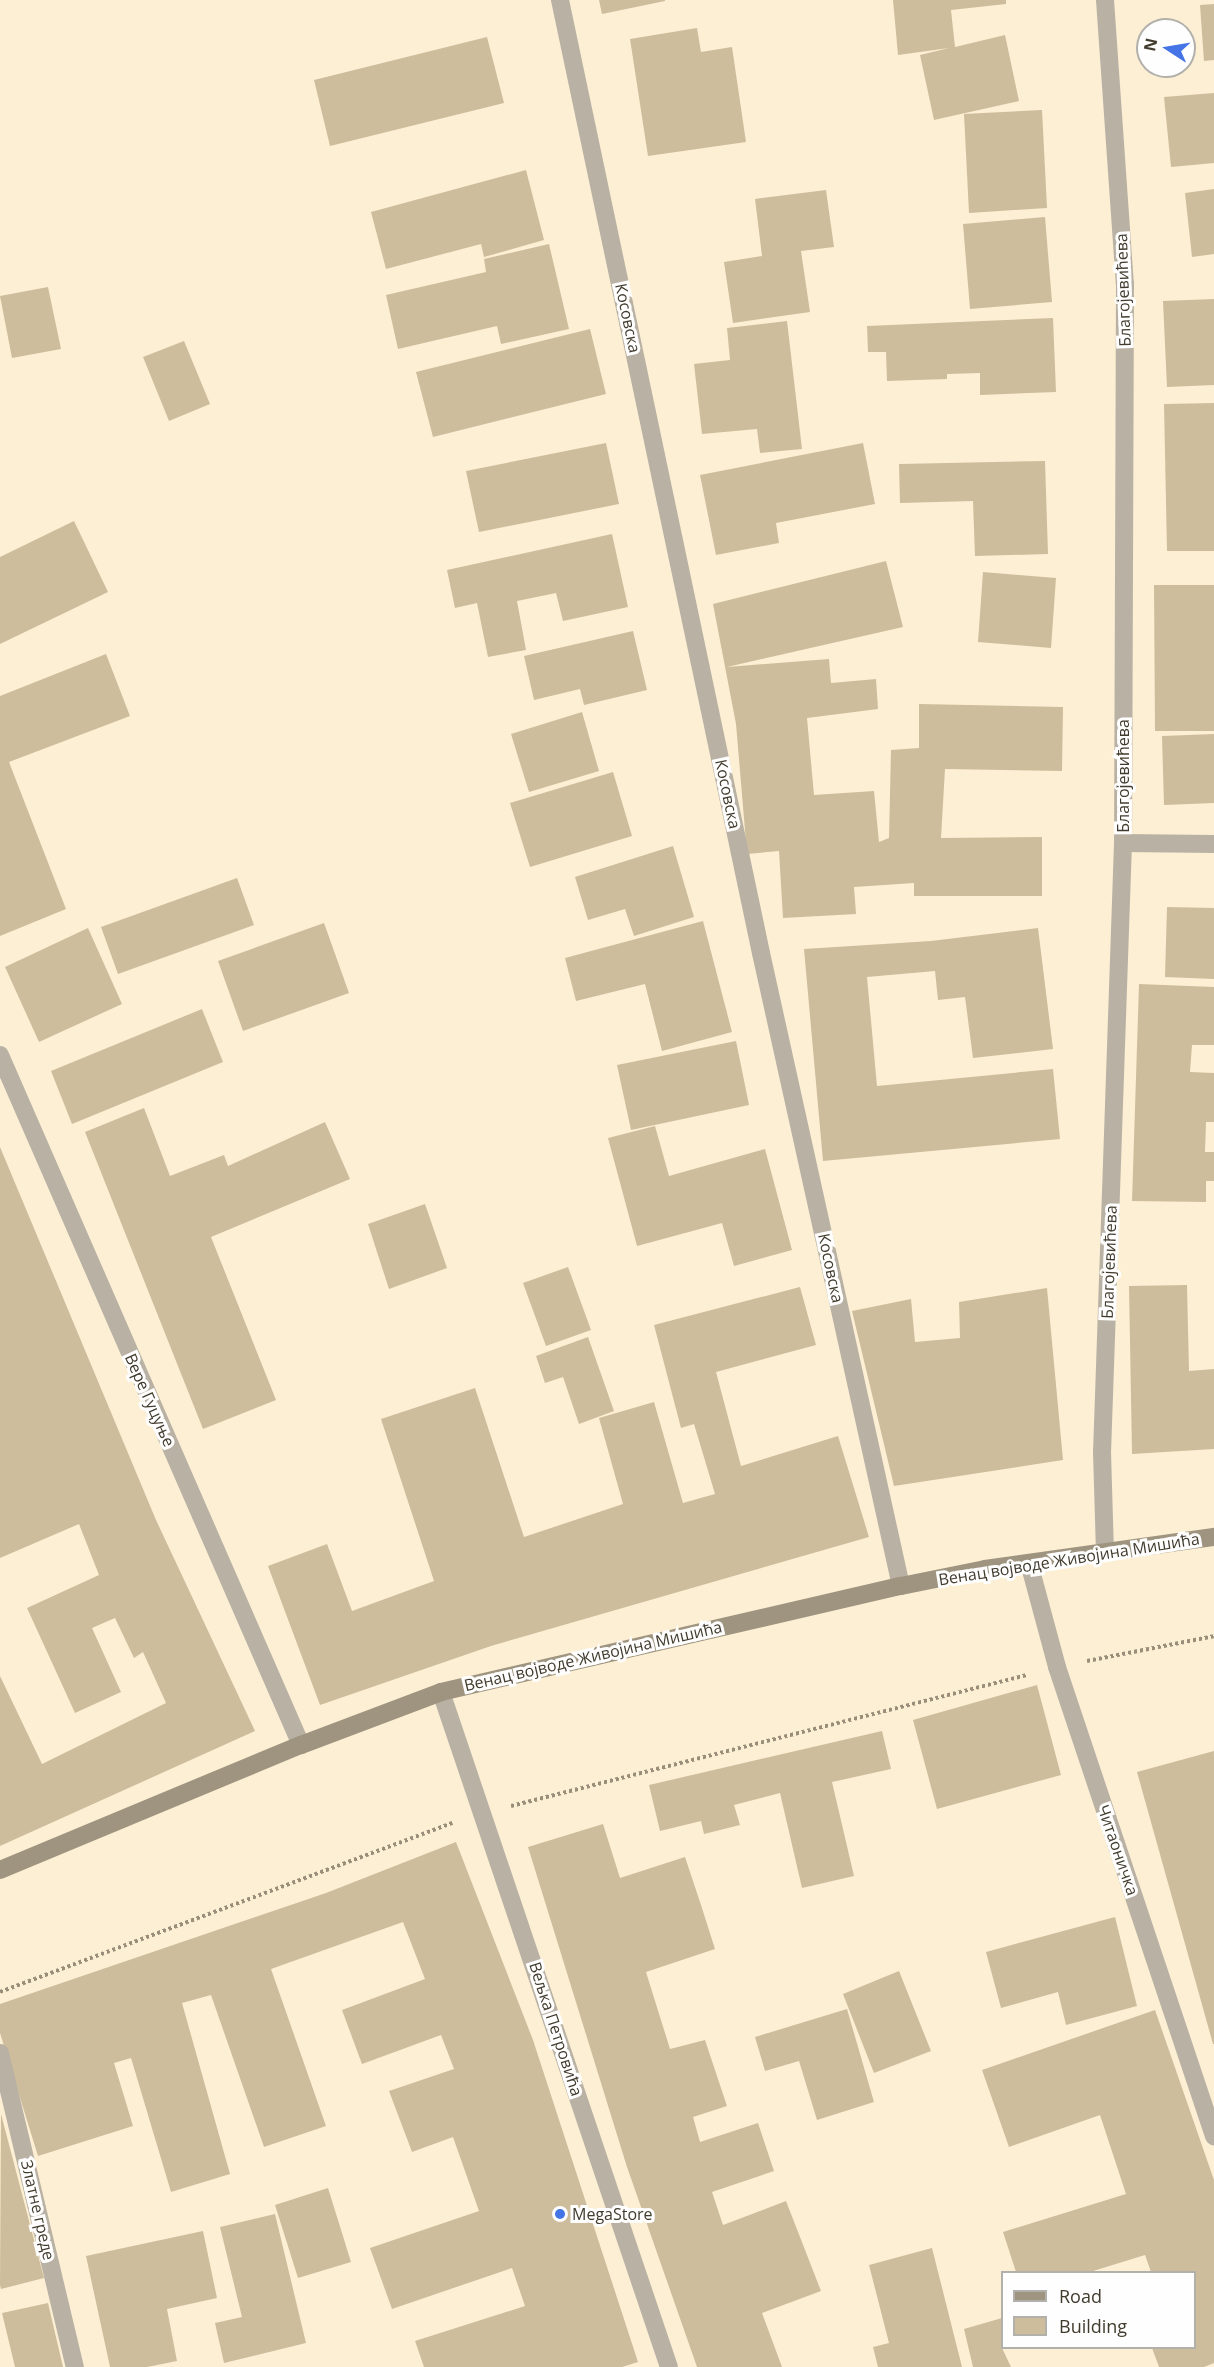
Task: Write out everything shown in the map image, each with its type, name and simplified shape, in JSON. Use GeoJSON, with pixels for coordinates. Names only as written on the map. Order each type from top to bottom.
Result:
{"type":"FeatureCollection","features":[{"type":"Feature","properties":{"kind":"main road","name":"Венац војводе Живојина Мишића"},"geometry":{"type":"LineString","coordinates":[[0,1870],[302,1745],[441,1692],[901,1586],[1029,1563],[1214,1537]]}},
{"type":"Feature","properties":{"kind":"street","name":"Косовска"},"geometry":{"type":"LineString","coordinates":[[560,0],[759,942],[901,1586]]}},
{"type":"Feature","properties":{"kind":"street","name":"Благојевићева"},"geometry":{"type":"LineString","coordinates":[[1105,0],[1125,284],[1123,843],[1102,1452],[1105,1552]]}},
{"type":"Feature","properties":{"kind":"street"},"geometry":{"type":"LineString","coordinates":[[1123,843],[1214,844]]}},
{"type":"Feature","properties":{"kind":"street","name":"Вере Гуцуње"},"geometry":{"type":"LineString","coordinates":[[0,1055],[302,1745]]}},
{"type":"Feature","properties":{"kind":"street","name":"Читаоничка"},"geometry":{"type":"LineString","coordinates":[[1029,1563],[1057,1667],[1214,2136]]}},
{"type":"Feature","properties":{"kind":"street","name":"Вељка Петровића"},"geometry":{"type":"LineString","coordinates":[[441,1692],[484,1812],[669,2367]]}},
{"type":"Feature","properties":{"kind":"street","name":"Златне греде"},"geometry":{"type":"LineString","coordinates":[[0,2052],[75,2367]]}},
{"type":"Feature","properties":{"kind":"path"},"geometry":{"type":"LineString","coordinates":[[0,1992],[484,1812],[1057,1667],[1214,1636]]}},
{"type":"Feature","properties":{"kind":"building"},"geometry":{"type":"Polygon","coordinates":[[[599,0],[665,0],[665,1],[602,14],[599,0]]]}},
{"type":"Feature","properties":{"kind":"building"},"geometry":{"type":"Polygon","coordinates":[[[893,0],[1006,0],[1006,4],[951,10],[955,47],[1005,35],[1019,101],[934,120],[920,55],[949,48],[898,55],[893,0]]]}},
{"type":"Feature","properties":{"kind":"building"},"geometry":{"type":"Polygon","coordinates":[[[1214,4],[1214,60],[1204,61],[1200,5],[1214,4]]]}},
{"type":"Feature","properties":{"kind":"building"},"geometry":{"type":"Polygon","coordinates":[[[697,28],[701,52],[732,47],[746,142],[648,156],[630,39],[697,28]]]}},
{"type":"Feature","properties":{"kind":"building"},"geometry":{"type":"Polygon","coordinates":[[[487,37],[504,103],[330,146],[314,80],[487,37]]]}},
{"type":"Feature","properties":{"kind":"building"},"geometry":{"type":"Polygon","coordinates":[[[1214,93],[1214,163],[1171,167],[1164,97],[1214,93]]]}},
{"type":"Feature","properties":{"kind":"building"},"geometry":{"type":"Polygon","coordinates":[[[1042,110],[1047,208],[969,213],[964,114],[1042,110]]]}},
{"type":"Feature","properties":{"kind":"building"},"geometry":{"type":"Polygon","coordinates":[[[526,170],[544,240],[484,257],[481,244],[386,269],[371,212],[526,170]]]}},
{"type":"Feature","properties":{"kind":"building"},"geometry":{"type":"Polygon","coordinates":[[[1214,189],[1214,254],[1192,257],[1185,193],[1214,189]]]}},
{"type":"Feature","properties":{"kind":"building"},"geometry":{"type":"Polygon","coordinates":[[[826,190],[834,247],[801,251],[810,312],[733,323],[724,262],[762,256],[755,199],[826,190]]]}},
{"type":"Feature","properties":{"kind":"building"},"geometry":{"type":"Polygon","coordinates":[[[1045,217],[1052,302],[970,309],[963,224],[1045,217]]]}},
{"type":"Feature","properties":{"kind":"building"},"geometry":{"type":"Polygon","coordinates":[[[549,244],[569,329],[501,344],[497,326],[398,349],[386,295],[486,272],[484,259],[549,244]]]}},
{"type":"Feature","properties":{"kind":"building"},"geometry":{"type":"Polygon","coordinates":[[[48,287],[61,349],[12,358],[0,296],[48,287]]]}},
{"type":"Feature","properties":{"kind":"building"},"geometry":{"type":"Polygon","coordinates":[[[1214,299],[1214,385],[1167,387],[1163,301],[1214,299]]]}},
{"type":"Feature","properties":{"kind":"building"},"geometry":{"type":"Polygon","coordinates":[[[1053,318],[1056,392],[980,395],[980,373],[947,374],[947,379],[887,381],[886,352],[868,352],[867,326],[1053,318]]]}},
{"type":"Feature","properties":{"kind":"building"},"geometry":{"type":"Polygon","coordinates":[[[787,321],[802,449],[760,453],[757,429],[702,434],[694,364],[730,360],[727,328],[787,321]]]}},
{"type":"Feature","properties":{"kind":"building"},"geometry":{"type":"Polygon","coordinates":[[[590,329],[606,394],[433,437],[416,372],[590,329]]]}},
{"type":"Feature","properties":{"kind":"building"},"geometry":{"type":"Polygon","coordinates":[[[184,341],[210,404],[169,421],[143,357],[184,341]]]}},
{"type":"Feature","properties":{"kind":"building"},"geometry":{"type":"Polygon","coordinates":[[[1214,403],[1214,551],[1167,551],[1164,404],[1214,403]]]}},
{"type":"Feature","properties":{"kind":"building"},"geometry":{"type":"Polygon","coordinates":[[[606,443],[619,504],[479,532],[466,471],[606,443]]]}},
{"type":"Feature","properties":{"kind":"building"},"geometry":{"type":"Polygon","coordinates":[[[863,443],[875,504],[776,523],[779,543],[716,555],[700,475],[863,443]]]}},
{"type":"Feature","properties":{"kind":"building"},"geometry":{"type":"Polygon","coordinates":[[[1045,461],[1048,554],[975,556],[973,501],[900,503],[899,464],[1045,461]]]}},
{"type":"Feature","properties":{"kind":"building"},"geometry":{"type":"Polygon","coordinates":[[[74,521],[108,592],[0,644],[0,557],[74,521]]]}},
{"type":"Feature","properties":{"kind":"building"},"geometry":{"type":"Polygon","coordinates":[[[612,534],[628,607],[563,621],[556,593],[517,601],[526,650],[488,657],[477,603],[455,608],[447,570],[612,534]]]}},
{"type":"Feature","properties":{"kind":"building"},"geometry":{"type":"Polygon","coordinates":[[[886,561],[903,627],[727,667],[829,659],[831,683],[876,679],[878,709],[807,718],[814,795],[874,791],[879,842],[889,838],[891,750],[919,748],[919,704],[1063,707],[1062,771],[945,769],[941,838],[1042,837],[1042,896],[914,896],[914,883],[854,887],[856,914],[783,918],[779,851],[747,854],[736,724],[713,604],[886,561]]]}},
{"type":"Feature","properties":{"kind":"building"},"geometry":{"type":"Polygon","coordinates":[[[983,572],[1056,578],[1051,648],[978,642],[983,572]]]}},
{"type":"Feature","properties":{"kind":"building"},"geometry":{"type":"Polygon","coordinates":[[[1154,585],[1214,585],[1214,731],[1155,731],[1154,585]]]}},
{"type":"Feature","properties":{"kind":"building"},"geometry":{"type":"Polygon","coordinates":[[[633,631],[647,690],[584,705],[580,689],[534,700],[524,656],[633,631]]]}},
{"type":"Feature","properties":{"kind":"building"},"geometry":{"type":"Polygon","coordinates":[[[106,654],[130,716],[9,762],[66,909],[0,936],[0,696],[106,654]]]}},
{"type":"Feature","properties":{"kind":"building"},"geometry":{"type":"Polygon","coordinates":[[[582,712],[599,771],[529,792],[511,734],[582,712]]]}},
{"type":"Feature","properties":{"kind":"building"},"geometry":{"type":"Polygon","coordinates":[[[1214,734],[1214,803],[1164,805],[1162,736],[1214,734]]]}},
{"type":"Feature","properties":{"kind":"building"},"geometry":{"type":"Polygon","coordinates":[[[613,772],[632,836],[530,867],[510,803],[613,772]]]}},
{"type":"Feature","properties":{"kind":"building"},"geometry":{"type":"Polygon","coordinates":[[[673,846],[694,917],[634,936],[625,909],[588,920],[575,877],[673,846]]]}},
{"type":"Feature","properties":{"kind":"building"},"geometry":{"type":"Polygon","coordinates":[[[237,878],[254,925],[118,974],[101,927],[237,878]]]}},
{"type":"Feature","properties":{"kind":"building"},"geometry":{"type":"Polygon","coordinates":[[[1167,907],[1214,908],[1214,979],[1165,977],[1167,907]]]}},
{"type":"Feature","properties":{"kind":"building"},"geometry":{"type":"Polygon","coordinates":[[[703,921],[732,1032],[662,1051],[645,984],[576,1001],[565,958],[703,921]]]}},
{"type":"Feature","properties":{"kind":"building"},"geometry":{"type":"Polygon","coordinates":[[[324,923],[349,993],[243,1031],[218,961],[324,923]]]}},
{"type":"Feature","properties":{"kind":"building"},"geometry":{"type":"Polygon","coordinates":[[[88,928],[122,1004],[39,1042],[5,967],[88,928]]]}},
{"type":"Feature","properties":{"kind":"building"},"geometry":{"type":"Polygon","coordinates":[[[1038,928],[1053,1049],[973,1058],[965,997],[938,1000],[935,971],[867,977],[877,1086],[1053,1069],[1060,1139],[823,1161],[804,949],[931,941],[1038,928]]]}},
{"type":"Feature","properties":{"kind":"building"},"geometry":{"type":"Polygon","coordinates":[[[1139,984],[1214,987],[1214,1045],[1192,1045],[1190,1072],[1214,1073],[1214,1122],[1206,1122],[1205,1152],[1214,1152],[1214,1181],[1206,1181],[1206,1202],[1132,1201],[1139,984]]]}},
{"type":"Feature","properties":{"kind":"building"},"geometry":{"type":"Polygon","coordinates":[[[202,1009],[223,1062],[72,1124],[51,1071],[202,1009]]]}},
{"type":"Feature","properties":{"kind":"building"},"geometry":{"type":"Polygon","coordinates":[[[736,1041],[749,1105],[631,1130],[617,1065],[736,1041]]]}},
{"type":"Feature","properties":{"kind":"building"},"geometry":{"type":"Polygon","coordinates":[[[144,1108],[170,1176],[224,1155],[228,1166],[325,1122],[350,1179],[211,1237],[276,1400],[203,1429],[85,1132],[144,1108]]]}},
{"type":"Feature","properties":{"kind":"building"},"geometry":{"type":"Polygon","coordinates":[[[655,1126],[669,1176],[765,1149],[792,1250],[734,1266],[722,1223],[637,1246],[608,1138],[655,1126]]]}},
{"type":"Feature","properties":{"kind":"building"},"geometry":{"type":"Polygon","coordinates":[[[0,1147],[156,1520],[255,1731],[0,1846],[0,1676],[42,1764],[166,1703],[143,1652],[134,1658],[115,1618],[92,1628],[121,1692],[75,1713],[27,1608],[99,1575],[79,1524],[0,1558],[0,1147]]]}},
{"type":"Feature","properties":{"kind":"building"},"geometry":{"type":"Polygon","coordinates":[[[425,1204],[447,1268],[389,1289],[368,1224],[425,1204]]]}},
{"type":"Feature","properties":{"kind":"building"},"geometry":{"type":"Polygon","coordinates":[[[568,1267],[591,1330],[546,1346],[523,1283],[568,1267]]]}},
{"type":"Feature","properties":{"kind":"building"},"geometry":{"type":"Polygon","coordinates":[[[1187,1285],[1189,1371],[1214,1369],[1214,1449],[1132,1454],[1129,1286],[1187,1285]]]}},
{"type":"Feature","properties":{"kind":"building"},"geometry":{"type":"Polygon","coordinates":[[[800,1287],[816,1345],[716,1372],[741,1466],[838,1436],[869,1537],[491,1646],[320,1705],[268,1566],[327,1544],[352,1611],[434,1581],[381,1419],[475,1388],[524,1537],[623,1504],[599,1418],[654,1402],[683,1503],[715,1494],[694,1424],[681,1428],[654,1325],[800,1287]]]}},
{"type":"Feature","properties":{"kind":"building"},"geometry":{"type":"Polygon","coordinates":[[[1047,1288],[1063,1460],[894,1486],[852,1311],[911,1299],[915,1342],[960,1338],[959,1302],[1047,1288]]]}},
{"type":"Feature","properties":{"kind":"building"},"geometry":{"type":"Polygon","coordinates":[[[588,1337],[614,1411],[579,1424],[563,1377],[545,1383],[536,1356],[588,1337]]]}},
{"type":"Feature","properties":{"kind":"building"},"geometry":{"type":"Polygon","coordinates":[[[1037,1685],[1061,1775],[937,1809],[913,1720],[1037,1685]]]}},
{"type":"Feature","properties":{"kind":"building"},"geometry":{"type":"Polygon","coordinates":[[[882,1731],[891,1769],[832,1782],[854,1876],[802,1888],[780,1793],[734,1805],[740,1825],[704,1834],[701,1821],[660,1831],[649,1785],[882,1731]]]}},
{"type":"Feature","properties":{"kind":"building"},"geometry":{"type":"Polygon","coordinates":[[[1214,1751],[1214,2044],[1213,2044],[1137,1772],[1214,1751]]]}},
{"type":"Feature","properties":{"kind":"building"},"geometry":{"type":"Polygon","coordinates":[[[603,1824],[620,1878],[685,1857],[701,1905],[715,1949],[646,1972],[670,2049],[705,2040],[727,2106],[693,2117],[700,2142],[758,2123],[774,2171],[712,2192],[723,2225],[786,2201],[821,2291],[762,2313],[782,2367],[697,2367],[627,2167],[528,1847],[603,1824]]]}},
{"type":"Feature","properties":{"kind":"building"},"geometry":{"type":"Polygon","coordinates":[[[456,1842],[533,2040],[638,2362],[622,2367],[424,2367],[415,2341],[525,2306],[512,2268],[392,2309],[370,2248],[479,2211],[453,2137],[412,2152],[389,2091],[454,2069],[441,2035],[362,2064],[342,2010],[425,1979],[403,1922],[271,1969],[326,2126],[264,2147],[211,1995],[182,2003],[230,2174],[171,2192],[131,2058],[114,2063],[133,2126],[38,2156],[0,2033],[0,2004],[326,1893],[456,1842]]]}},
{"type":"Feature","properties":{"kind":"building"},"geometry":{"type":"Polygon","coordinates":[[[1115,1917],[1137,2006],[1066,2025],[1058,1992],[1001,2008],[986,1952],[1115,1917]]]}},
{"type":"Feature","properties":{"kind":"building"},"geometry":{"type":"Polygon","coordinates":[[[899,1971],[931,2051],[874,2073],[843,1994],[899,1971]]]}},
{"type":"Feature","properties":{"kind":"building"},"geometry":{"type":"Polygon","coordinates":[[[847,2009],[874,2102],[817,2120],[799,2061],[765,2071],[755,2037],[847,2009]]]}},
{"type":"Feature","properties":{"kind":"building"},"geometry":{"type":"Polygon","coordinates":[[[1155,2010],[1214,2180],[1214,2363],[1204,2367],[1159,2367],[1152,2349],[1196,2349],[1196,2271],[1151,2271],[1145,2255],[1093,2271],[1016,2271],[1003,2232],[1126,2194],[1100,2115],[1009,2147],[982,2070],[1155,2010]]]}},
{"type":"Feature","properties":{"kind":"building"},"geometry":{"type":"Polygon","coordinates":[[[1,2114],[44,2278],[1,2289],[0,2285],[1,2114]]]}},
{"type":"Feature","properties":{"kind":"building"},"geometry":{"type":"Polygon","coordinates":[[[328,2188],[351,2262],[298,2278],[275,2205],[328,2188]]]}},
{"type":"Feature","properties":{"kind":"building"},"geometry":{"type":"Polygon","coordinates":[[[275,2214],[306,2343],[224,2363],[215,2323],[242,2317],[220,2227],[275,2214]]]}},
{"type":"Feature","properties":{"kind":"building"},"geometry":{"type":"Polygon","coordinates":[[[203,2231],[217,2298],[167,2309],[177,2361],[147,2367],[110,2367],[86,2256],[203,2231]]]}},
{"type":"Feature","properties":{"kind":"building"},"geometry":{"type":"Polygon","coordinates":[[[932,2248],[962,2367],[878,2367],[873,2347],[889,2343],[869,2265],[932,2248]]]}},
{"type":"Feature","properties":{"kind":"building"},"geometry":{"type":"Polygon","coordinates":[[[48,2303],[63,2367],[15,2367],[2,2313],[48,2303]]]}},
{"type":"Feature","properties":{"kind":"building"},"geometry":{"type":"Polygon","coordinates":[[[1001,2318],[1001,2349],[1011,2367],[973,2367],[964,2329],[1001,2318]]]}},
{"type":"Feature","properties":{"kind":"place","name":"MegaStore"},"geometry":{"type":"Point","coordinates":[560,2214]}}]}
